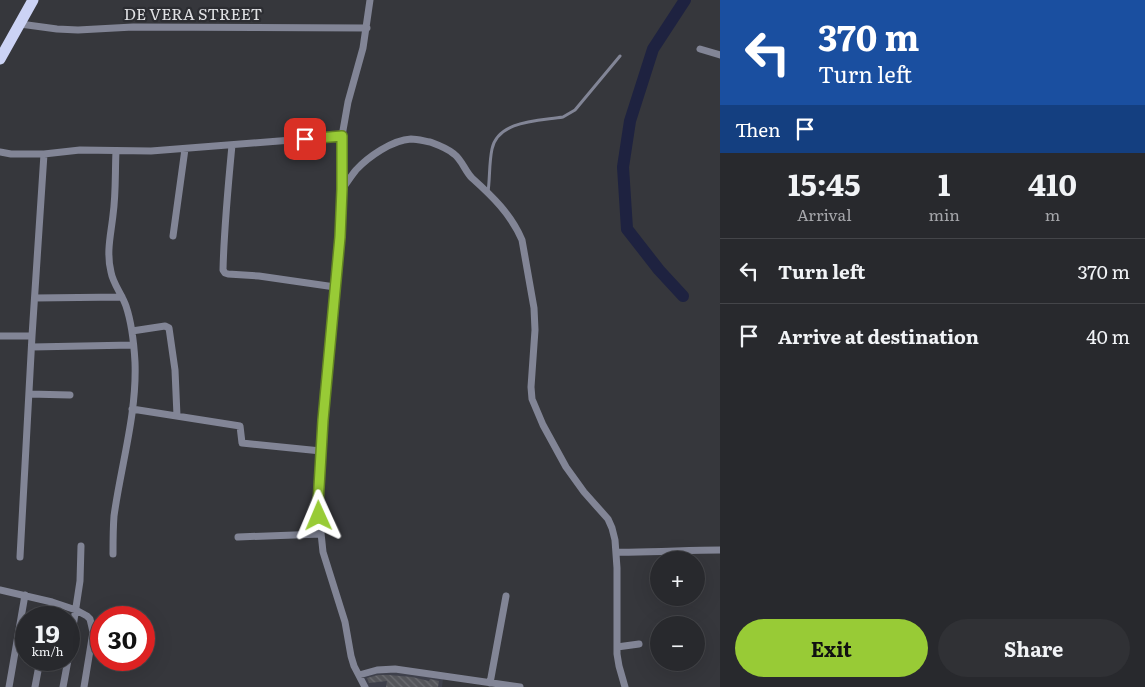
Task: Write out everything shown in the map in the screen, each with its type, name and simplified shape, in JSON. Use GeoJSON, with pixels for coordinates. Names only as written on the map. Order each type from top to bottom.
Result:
{"type":"FeatureCollection","features":[{"type":"Feature","properties":{"kind":"main road"},"geometry":{"type":"LineString","coordinates":[[0,59],[33,0]]}},
{"type":"Feature","properties":{"kind":"street"},"geometry":{"type":"LineString","coordinates":[[365,687],[351,656],[345,622],[326,564],[318,504],[334,288],[340,237],[342,136],[348,102],[363,48],[370,0]]}},
{"type":"Feature","properties":{"kind":"street","name":"DE VERA STREET"},"geometry":{"type":"LineString","coordinates":[[20,24],[78,30],[133,27],[366,28]]}},
{"type":"Feature","properties":{"kind":"street"},"geometry":{"type":"LineString","coordinates":[[700,48],[720,54]]}},
{"type":"Feature","properties":{"kind":"street"},"geometry":{"type":"LineString","coordinates":[[0,152],[44,154],[80,150],[116,150],[142,152],[342,136]]}},
{"type":"Feature","properties":{"kind":"street"},"geometry":{"type":"LineString","coordinates":[[342,189],[363,163],[392,144],[412,139],[437,144],[460,160],[470,175],[510,218],[517,229],[522,240],[534,308],[532,399],[543,425],[566,467],[608,520],[614,534],[617,568],[618,666],[625,687]]}},
{"type":"Feature","properties":{"kind":"street"},"geometry":{"type":"LineString","coordinates":[[232,145],[225,224],[224,272],[334,288]]}},
{"type":"Feature","properties":{"kind":"street"},"geometry":{"type":"LineString","coordinates":[[173,236],[185,149]]}},
{"type":"Feature","properties":{"kind":"street"},"geometry":{"type":"LineString","coordinates":[[113,554],[114,517],[132,409],[135,362],[132,331],[128,314],[111,273],[109,238],[113,214],[116,150]]}},
{"type":"Feature","properties":{"kind":"street"},"geometry":{"type":"LineString","coordinates":[[20,557],[44,154]]}},
{"type":"Feature","properties":{"kind":"street"},"geometry":{"type":"LineString","coordinates":[[35,298],[122,297]]}},
{"type":"Feature","properties":{"kind":"street"},"geometry":{"type":"LineString","coordinates":[[132,331],[165,326],[169,328],[175,370],[176,416]]}},
{"type":"Feature","properties":{"kind":"street"},"geometry":{"type":"LineString","coordinates":[[0,336],[32,336]]}},
{"type":"Feature","properties":{"kind":"street"},"geometry":{"type":"LineString","coordinates":[[32,347],[133,345]]}},
{"type":"Feature","properties":{"kind":"street"},"geometry":{"type":"LineString","coordinates":[[29,394],[70,395]]}},
{"type":"Feature","properties":{"kind":"street"},"geometry":{"type":"LineString","coordinates":[[132,409],[240,426],[242,443],[321,451]]}},
{"type":"Feature","properties":{"kind":"street"},"geometry":{"type":"LineString","coordinates":[[238,537],[321,534]]}},
{"type":"Feature","properties":{"kind":"street"},"geometry":{"type":"LineString","coordinates":[[77,606],[80,581],[81,546]]}},
{"type":"Feature","properties":{"kind":"street"},"geometry":{"type":"LineString","coordinates":[[616,552],[720,550]]}},
{"type":"Feature","properties":{"kind":"street"},"geometry":{"type":"LineString","coordinates":[[0,592],[64,606]]}},
{"type":"Feature","properties":{"kind":"street"},"geometry":{"type":"LineString","coordinates":[[9,687],[24,596]]}},
{"type":"Feature","properties":{"kind":"street"},"geometry":{"type":"LineString","coordinates":[[490,683],[506,596]]}},
{"type":"Feature","properties":{"kind":"street"},"geometry":{"type":"LineString","coordinates":[[51,606],[52,602]]}},
{"type":"Feature","properties":{"kind":"street"},"geometry":{"type":"LineString","coordinates":[[80,612],[90,619],[92,625],[84,687]]}},
{"type":"Feature","properties":{"kind":"street"},"geometry":{"type":"LineString","coordinates":[[617,647],[639,644]]}},
{"type":"Feature","properties":{"kind":"street"},"geometry":{"type":"LineString","coordinates":[[359,675],[395,668],[520,687]]}},
{"type":"Feature","properties":{"kind":"street"},"geometry":{"type":"LineString","coordinates":[[35,687],[38,671]]}},
{"type":"Feature","properties":{"kind":"street"},"geometry":{"type":"LineString","coordinates":[[63,687],[66,671]]}},
{"type":"Feature","properties":{"kind":"lane"},"geometry":{"type":"LineString","coordinates":[[488,193],[492,148],[503,131],[515,125],[563,117],[570,114],[620,56]]}},
{"type":"Feature","properties":{"kind":"shaded area"},"geometry":{"type":"Polygon","coordinates":[[[375,671],[443,679],[442,687],[367,687],[362,676],[375,671]]]}},
{"type":"Feature","properties":{"kind":"building"},"geometry":{"type":"Polygon","coordinates":[[[378,675],[439,681],[438,687],[386,687],[387,681],[369,683],[367,678],[378,675]]]}},
{"type":"Feature","properties":{"kind":"waterway"},"geometry":{"type":"LineString","coordinates":[[683,296],[659,270],[627,229],[623,167],[630,121],[653,49],[685,0]]}},
{"type":"Feature","properties":{"kind":"route"},"geometry":{"type":"LineString","coordinates":[[305,139],[342,136],[340,237],[323,420],[319,516]]}}]}
